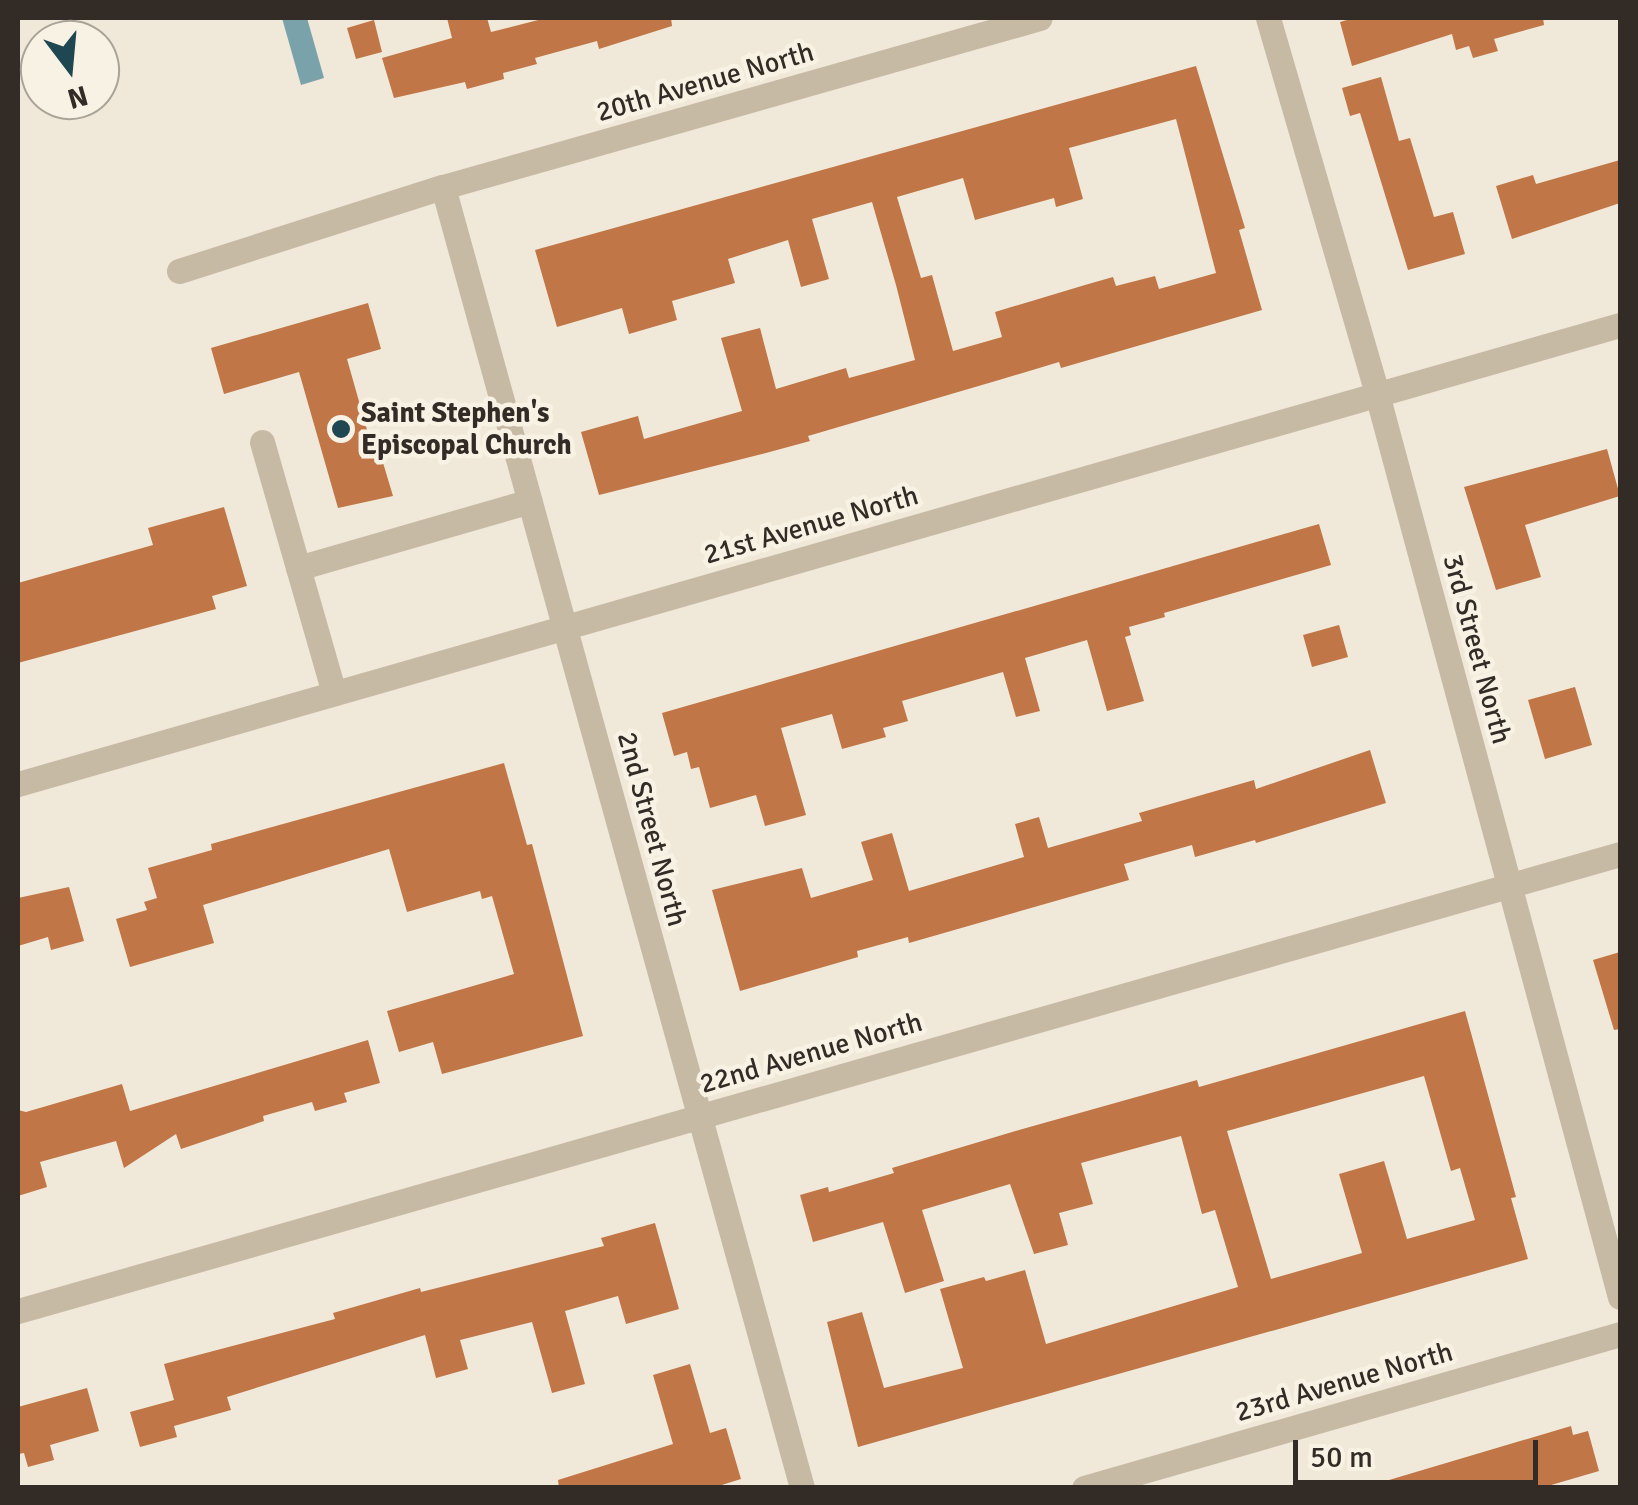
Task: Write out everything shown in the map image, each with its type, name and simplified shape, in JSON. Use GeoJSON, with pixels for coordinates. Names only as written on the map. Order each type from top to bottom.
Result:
{"type":"FeatureCollection","features":[{"type":"Feature","properties":{"kind":"street","name":"20th Avenue North"},"geometry":{"type":"LineString","coordinates":[[179,271],[443,188],[1040,18]]}},
{"type":"Feature","properties":{"kind":"street","name":"3rd Street North"},"geometry":{"type":"LineString","coordinates":[[1268,18],[1377,394],[1620,1297]]}},
{"type":"Feature","properties":{"kind":"street","name":"2nd Street North"},"geometry":{"type":"LineString","coordinates":[[443,188],[802,1488]]}},
{"type":"Feature","properties":{"kind":"street","name":"21st Avenue North"},"geometry":{"type":"LineString","coordinates":[[18,784],[1620,326]]}},
{"type":"Feature","properties":{"kind":"street"},"geometry":{"type":"LineString","coordinates":[[262,442],[334,693]]}},
{"type":"Feature","properties":{"kind":"street"},"geometry":{"type":"LineString","coordinates":[[298,568],[530,501]]}},
{"type":"Feature","properties":{"kind":"street","name":"22nd Avenue North"},"geometry":{"type":"LineString","coordinates":[[18,1312],[1620,854]]}},
{"type":"Feature","properties":{"kind":"street","name":"23rd Avenue North"},"geometry":{"type":"LineString","coordinates":[[1084,1488],[1620,1334]]}},
{"type":"Feature","properties":{"kind":"water"},"geometry":{"type":"Polygon","coordinates":[[[282,18],[307,18],[324,78],[301,85],[282,18]]]}},
{"type":"Feature","properties":{"kind":"building"},"geometry":{"type":"Polygon","coordinates":[[[447,18],[487,18],[491,32],[546,18],[671,18],[672,26],[599,49],[597,41],[535,58],[537,64],[503,73],[504,79],[467,89],[465,82],[394,98],[382,58],[452,38],[447,18]]]}},
{"type":"Feature","properties":{"kind":"building"},"geometry":{"type":"Polygon","coordinates":[[[1354,18],[1543,18],[1544,25],[1494,39],[1498,51],[1473,58],[1469,46],[1456,50],[1452,34],[1352,66],[1340,22],[1354,18]]]}},
{"type":"Feature","properties":{"kind":"building"},"geometry":{"type":"Polygon","coordinates":[[[374,20],[382,52],[356,59],[347,28],[374,20]]]}},
{"type":"Feature","properties":{"kind":"building"},"geometry":{"type":"Polygon","coordinates":[[[1196,66],[1245,228],[1239,230],[1262,310],[1061,368],[1059,362],[808,436],[810,441],[599,495],[581,432],[638,416],[644,439],[742,411],[721,338],[760,328],[776,389],[846,368],[849,378],[915,360],[896,285],[872,202],[812,219],[829,279],[801,287],[788,240],[728,259],[735,283],[672,301],[677,320],[629,334],[622,308],[557,327],[535,250],[1196,66]],[[1176,119],[1069,148],[1083,199],[1056,207],[1054,198],[975,220],[963,178],[897,197],[921,278],[932,275],[953,351],[1002,337],[995,312],[1085,285],[1113,277],[1116,286],[1155,276],[1159,289],[1216,273],[1176,119]]]}},
{"type":"Feature","properties":{"kind":"building"},"geometry":{"type":"Polygon","coordinates":[[[1381,77],[1399,141],[1410,138],[1434,217],[1453,212],[1465,254],[1408,270],[1360,113],[1350,116],[1342,88],[1381,77]]]}},
{"type":"Feature","properties":{"kind":"building"},"geometry":{"type":"Polygon","coordinates":[[[1620,160],[1620,203],[1512,239],[1496,186],[1533,175],[1536,184],[1620,160]]]}},
{"type":"Feature","properties":{"kind":"building"},"geometry":{"type":"Polygon","coordinates":[[[368,303],[381,349],[347,359],[375,458],[381,456],[393,496],[338,508],[299,372],[224,394],[211,348],[368,303]]]}},
{"type":"Feature","properties":{"kind":"building"},"geometry":{"type":"Polygon","coordinates":[[[1607,449],[1620,496],[1525,525],[1541,577],[1496,590],[1464,487],[1607,449]]]}},
{"type":"Feature","properties":{"kind":"building"},"geometry":{"type":"Polygon","coordinates":[[[224,507],[247,586],[212,596],[216,609],[18,663],[18,583],[153,545],[148,528],[224,507]]]}},
{"type":"Feature","properties":{"kind":"building"},"geometry":{"type":"Polygon","coordinates":[[[1319,524],[1331,565],[1164,613],[1165,617],[1129,627],[1131,635],[1125,637],[1144,701],[1107,711],[1087,640],[1025,658],[1040,711],[1016,717],[1003,672],[902,701],[908,721],[883,728],[886,737],[842,749],[832,714],[781,728],[806,815],[765,826],[756,795],[710,808],[699,767],[691,769],[687,752],[674,756],[662,713],[1319,524]]]}},
{"type":"Feature","properties":{"kind":"building"},"geometry":{"type":"Polygon","coordinates":[[[1339,625],[1348,657],[1312,667],[1303,635],[1339,625]]]}},
{"type":"Feature","properties":{"kind":"building"},"geometry":{"type":"Polygon","coordinates":[[[1575,687],[1592,745],[1545,759],[1528,700],[1575,687]]]}},
{"type":"Feature","properties":{"kind":"building"},"geometry":{"type":"Polygon","coordinates":[[[1370,750],[1386,803],[1256,843],[1255,840],[1195,857],[1192,845],[1124,864],[1129,880],[909,943],[908,937],[857,951],[858,957],[740,991],[712,890],[802,868],[811,898],[873,880],[861,842],[892,833],[909,891],[1024,857],[1015,824],[1039,817],[1048,848],[1142,821],[1139,813],[1254,780],[1256,789],[1370,750]]]}},
{"type":"Feature","properties":{"kind":"building"},"geometry":{"type":"Polygon","coordinates":[[[504,763],[527,845],[532,844],[583,1036],[442,1074],[433,1042],[399,1052],[387,1011],[514,974],[492,896],[482,899],[480,891],[407,912],[389,849],[203,905],[214,943],[130,967],[116,919],[147,910],[144,902],[157,898],[148,868],[212,850],[211,844],[504,763]]]}},
{"type":"Feature","properties":{"kind":"building"},"geometry":{"type":"Polygon","coordinates":[[[69,887],[84,941],[51,950],[48,937],[18,946],[18,898],[69,887]]]}},
{"type":"Feature","properties":{"kind":"building"},"geometry":{"type":"Polygon","coordinates":[[[1620,952],[1620,1029],[1614,1030],[1593,960],[1620,952]]]}},
{"type":"Feature","properties":{"kind":"building"},"geometry":{"type":"Polygon","coordinates":[[[1465,1011],[1516,1197],[1511,1198],[1528,1259],[858,1447],[827,1322],[862,1312],[884,1388],[963,1368],[940,1289],[1025,1270],[1046,1344],[1238,1287],[1215,1210],[1202,1214],[1181,1136],[1081,1163],[1093,1204],[1059,1213],[1068,1245],[1034,1254],[1010,1184],[922,1210],[944,1281],[905,1293],[883,1222],[813,1242],[800,1195],[828,1187],[829,1192],[894,1173],[892,1168],[1197,1080],[1199,1087],[1465,1011]],[[1424,1076],[1227,1131],[1271,1279],[1362,1253],[1339,1174],[1384,1161],[1407,1239],[1475,1220],[1460,1168],[1451,1171],[1424,1076]]]}},
{"type":"Feature","properties":{"kind":"building"},"geometry":{"type":"Polygon","coordinates":[[[368,1040],[380,1083],[344,1093],[347,1102],[315,1111],[312,1102],[263,1116],[264,1121],[181,1149],[176,1134],[124,1168],[116,1141],[40,1162],[47,1187],[18,1196],[18,1110],[26,1112],[122,1084],[130,1111],[368,1040]]]}},
{"type":"Feature","properties":{"kind":"building"},"geometry":{"type":"Polygon","coordinates":[[[655,1223],[679,1309],[626,1324],[618,1296],[565,1311],[585,1384],[552,1393],[532,1322],[460,1340],[468,1369],[436,1378],[425,1335],[227,1397],[231,1410],[174,1426],[177,1437],[140,1447],[130,1412],[174,1400],[164,1364],[335,1319],[333,1313],[420,1288],[421,1292],[604,1246],[601,1238],[655,1223]]]}},
{"type":"Feature","properties":{"kind":"building"},"geometry":{"type":"Polygon","coordinates":[[[690,1364],[710,1433],[726,1428],[741,1479],[712,1488],[559,1488],[558,1480],[673,1444],[653,1375],[690,1364]]]}},
{"type":"Feature","properties":{"kind":"building"},"geometry":{"type":"Polygon","coordinates":[[[87,1388],[99,1431],[50,1445],[54,1460],[28,1467],[24,1453],[18,1454],[18,1407],[87,1388]]]}},
{"type":"Feature","properties":{"kind":"building"},"geometry":{"type":"Polygon","coordinates":[[[1571,1426],[1573,1435],[1588,1431],[1599,1471],[1541,1488],[1390,1488],[1389,1480],[1571,1426]]]}},
{"type":"Feature","properties":{"kind":"place","name":"Saint Stephen's Episcopal Church"},"geometry":{"type":"Point","coordinates":[341,429]}}]}
